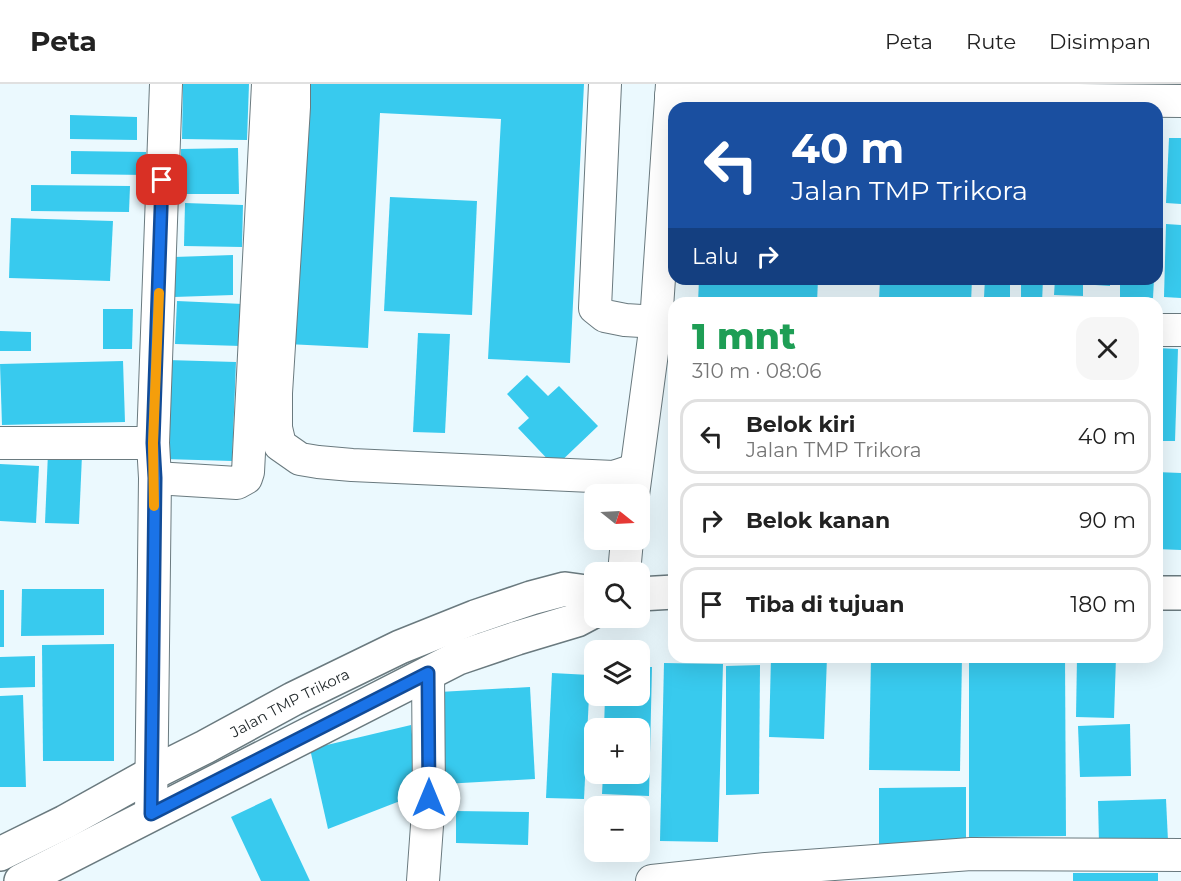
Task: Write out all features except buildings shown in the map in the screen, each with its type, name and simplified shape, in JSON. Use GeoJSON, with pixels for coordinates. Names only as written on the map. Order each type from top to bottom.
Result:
{"type":"FeatureCollection","features":[{"type":"Feature","properties":{"kind":"highway","name":"Jalan TMP Trikora"},"geometry":{"type":"LineString","coordinates":[[0,854],[65,822],[293,699],[400,647],[475,617],[531,598],[565,589],[584,591]]}},
{"type":"Feature","properties":{"kind":"highway"},"geometry":{"type":"LineString","coordinates":[[650,593],[668,592]]}},
{"type":"Feature","properties":{"kind":"highway"},"geometry":{"type":"LineString","coordinates":[[1163,593],[1181,593]]}},
{"type":"Feature","properties":{"kind":"highway"},"geometry":{"type":"LineString","coordinates":[[21,881],[458,658],[584,617]]}},
{"type":"Feature","properties":{"kind":"street"},"geometry":{"type":"LineString","coordinates":[[151,814],[155,478],[153,443],[166,84]]}},
{"type":"Feature","properties":{"kind":"street"},"geometry":{"type":"LineString","coordinates":[[155,478],[237,483],[246,478],[248,472],[268,84]]}},
{"type":"Feature","properties":{"kind":"street"},"geometry":{"type":"LineString","coordinates":[[294,84],[276,393],[276,428],[280,446],[300,459],[352,465],[614,477],[634,483],[665,323],[668,206]]}},
{"type":"Feature","properties":{"kind":"street"},"geometry":{"type":"LineString","coordinates":[[605,84],[595,308],[605,316],[665,323]]}},
{"type":"Feature","properties":{"kind":"street"},"geometry":{"type":"LineString","coordinates":[[671,90],[1181,101]]}},
{"type":"Feature","properties":{"kind":"street"},"geometry":{"type":"LineString","coordinates":[[1163,330],[1181,330]]}},
{"type":"Feature","properties":{"kind":"street"},"geometry":{"type":"LineString","coordinates":[[0,443],[153,443]]}},
{"type":"Feature","properties":{"kind":"street"},"geometry":{"type":"LineString","coordinates":[[423,881],[429,798],[428,673]]}},
{"type":"Feature","properties":{"kind":"street"},"geometry":{"type":"LineString","coordinates":[[652,881],[766,875],[971,854],[1181,855]]}},
{"type":"Feature","properties":{"kind":"slow traffic"},"geometry":{"type":"LineString","coordinates":[[154,506],[153,443],[159,293]]}},
{"type":"Feature","properties":{"kind":"route"},"geometry":{"type":"LineString","coordinates":[[162,180],[153,443],[155,478],[151,814],[428,673],[429,798]]}}]}
